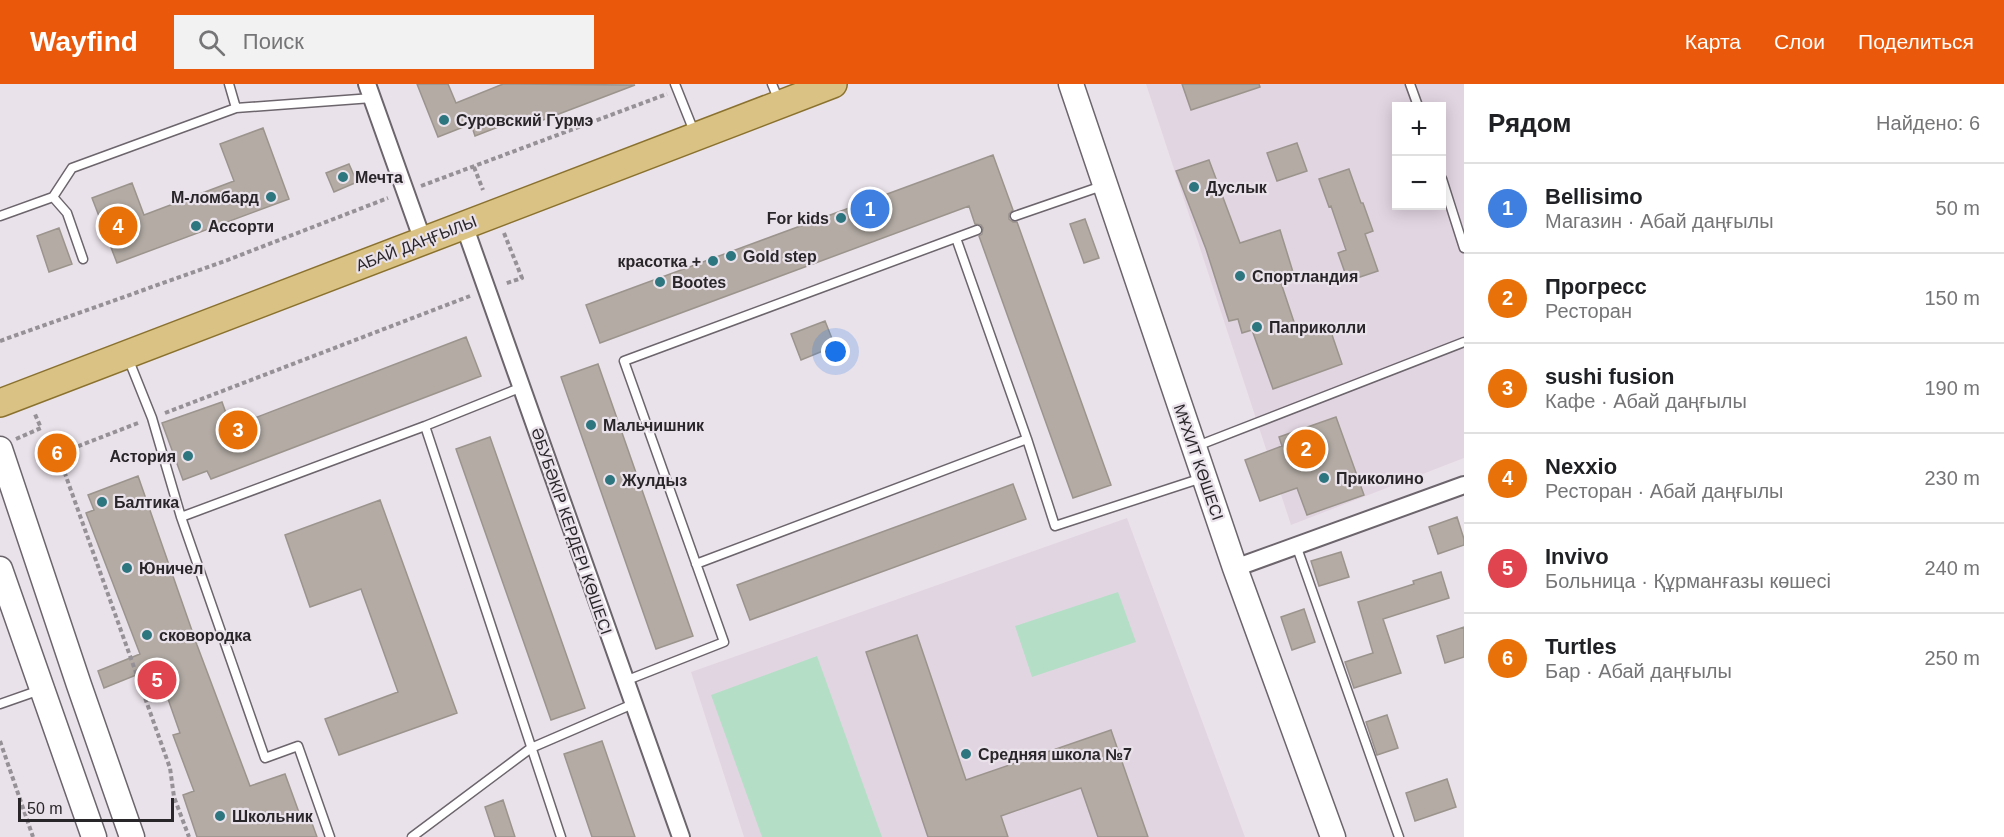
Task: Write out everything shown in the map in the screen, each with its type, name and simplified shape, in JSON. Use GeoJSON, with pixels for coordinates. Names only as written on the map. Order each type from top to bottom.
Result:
{"type":"FeatureCollection","features":[{"type":"Feature","properties":{"kind":"main road","name":"АБАЙ ДАҢҒЫЛЫ"},"geometry":{"type":"LineString","coordinates":[[0,403],[696,136],[776,94],[833,84]]}},
{"type":"Feature","properties":{"kind":"street","name":"МҰХИТ КӨШЕСІ"},"geometry":{"type":"LineString","coordinates":[[1071,84],[1235,568],[1333,837]]}},
{"type":"Feature","properties":{"kind":"street"},"geometry":{"type":"LineString","coordinates":[[370,91],[423,241]]}},
{"type":"Feature","properties":{"kind":"street","name":"ӘБУБӘКІР КЕРДЕРІ КӨШЕСІ"},"geometry":{"type":"LineString","coordinates":[[464,225],[681,837]]}},
{"type":"Feature","properties":{"kind":"street"},"geometry":{"type":"LineString","coordinates":[[8,444],[79,685],[132,837]]}},
{"type":"Feature","properties":{"kind":"street"},"geometry":{"type":"LineString","coordinates":[[1235,568],[1464,485]]}},
{"type":"Feature","properties":{"kind":"street"},"geometry":{"type":"LineString","coordinates":[[0,569],[94,837]]}},
{"type":"Feature","properties":{"kind":"lane"},"geometry":{"type":"LineString","coordinates":[[229,84],[236,108]]}},
{"type":"Feature","properties":{"kind":"lane"},"geometry":{"type":"LineString","coordinates":[[1410,84],[1417,102]]}},
{"type":"Feature","properties":{"kind":"lane"},"geometry":{"type":"LineString","coordinates":[[676,87],[696,136]]}},
{"type":"Feature","properties":{"kind":"lane"},"geometry":{"type":"LineString","coordinates":[[0,216],[53,197],[72,168],[236,108],[370,91]]}},
{"type":"Feature","properties":{"kind":"lane"},"geometry":{"type":"LineString","coordinates":[[1015,216],[1105,185]]}},
{"type":"Feature","properties":{"kind":"lane"},"geometry":{"type":"LineString","coordinates":[[1446,192],[1464,248]]}},
{"type":"Feature","properties":{"kind":"lane"},"geometry":{"type":"LineString","coordinates":[[53,197],[67,213],[83,260]]}},
{"type":"Feature","properties":{"kind":"lane"},"geometry":{"type":"LineString","coordinates":[[624,681],[723,642],[624,361],[977,230]]}},
{"type":"Feature","properties":{"kind":"lane"},"geometry":{"type":"LineString","coordinates":[[956,238],[1027,439],[1055,526],[1204,477]]}},
{"type":"Feature","properties":{"kind":"lane"},"geometry":{"type":"LineString","coordinates":[[1194,447],[1464,342]]}},
{"type":"Feature","properties":{"kind":"lane"},"geometry":{"type":"LineString","coordinates":[[127,354],[152,418],[180,517],[265,758],[298,746],[330,837]]}},
{"type":"Feature","properties":{"kind":"lane"},"geometry":{"type":"LineString","coordinates":[[180,517],[425,426],[522,387]]}},
{"type":"Feature","properties":{"kind":"lane"},"geometry":{"type":"LineString","coordinates":[[425,426],[561,837]]}},
{"type":"Feature","properties":{"kind":"lane"},"geometry":{"type":"LineString","coordinates":[[696,564],[1027,439]]}},
{"type":"Feature","properties":{"kind":"lane"},"geometry":{"type":"LineString","coordinates":[[1296,545],[1398,837]]}},
{"type":"Feature","properties":{"kind":"lane"},"geometry":{"type":"LineString","coordinates":[[0,704],[43,689]]}},
{"type":"Feature","properties":{"kind":"lane"},"geometry":{"type":"LineString","coordinates":[[412,837],[531,748],[633,704]]}},
{"type":"Feature","properties":{"kind":"path"},"geometry":{"type":"LineString","coordinates":[[0,341],[225,261],[474,167],[676,87]]}},
{"type":"Feature","properties":{"kind":"path"},"geometry":{"type":"LineString","coordinates":[[474,167],[483,190]]}},
{"type":"Feature","properties":{"kind":"path"},"geometry":{"type":"LineString","coordinates":[[503,232],[522,278],[504,284]]}},
{"type":"Feature","properties":{"kind":"path"},"geometry":{"type":"LineString","coordinates":[[8,444],[40,428],[34,411]]}},
{"type":"Feature","properties":{"kind":"path"},"geometry":{"type":"LineString","coordinates":[[0,741],[33,837]]}},
{"type":"Feature","properties":{"kind":"shaded area"},"geometry":{"type":"Polygon","coordinates":[[[1146,84],[1464,84],[1464,458],[1291,525],[1146,84]]]}},
{"type":"Feature","properties":{"kind":"shaded area","name":"Средняя школа №7"},"geometry":{"type":"Polygon","coordinates":[[[1127,518],[1245,837],[744,837],[691,672],[1127,518]]]}},
{"type":"Feature","properties":{"kind":"green space"},"geometry":{"type":"Polygon","coordinates":[[[1118,592],[1136,642],[1032,677],[1015,626],[1118,592]]]}},
{"type":"Feature","properties":{"kind":"green space"},"geometry":{"type":"Polygon","coordinates":[[[817,656],[882,837],[762,837],[711,695],[817,656]]]}},
{"type":"Feature","properties":{"kind":"building"},"geometry":{"type":"Polygon","coordinates":[[[417,84],[448,84],[456,103],[503,84],[635,85],[530,125],[527,116],[475,136],[471,124],[438,137],[417,84]]]}},
{"type":"Feature","properties":{"kind":"building"},"geometry":{"type":"Polygon","coordinates":[[[1182,84],[1259,84],[1260,87],[1191,110],[1182,84]]]}},
{"type":"Feature","properties":{"kind":"building"},"geometry":{"type":"Polygon","coordinates":[[[263,128],[289,199],[117,263],[92,198],[132,183],[144,215],[234,181],[220,144],[263,128]]]}},
{"type":"Feature","properties":{"kind":"building"},"geometry":{"type":"Polygon","coordinates":[[[1297,143],[1307,171],[1277,181],[1267,153],[1297,143]]]}},
{"type":"Feature","properties":{"kind":"building"},"geometry":{"type":"Polygon","coordinates":[[[993,155],[1013,210],[1009,214],[1009,219],[1017,222],[1111,485],[1073,498],[979,236],[983,228],[975,224],[969,206],[600,343],[586,305],[993,155]]]}},
{"type":"Feature","properties":{"kind":"building"},"geometry":{"type":"Polygon","coordinates":[[[1209,160],[1240,243],[1280,230],[1293,272],[1279,277],[1299,337],[1329,326],[1342,364],[1273,389],[1252,330],[1242,333],[1238,319],[1229,321],[1206,249],[1176,171],[1209,160]]]}},
{"type":"Feature","properties":{"kind":"building"},"geometry":{"type":"Polygon","coordinates":[[[349,164],[357,182],[334,192],[326,173],[349,164]]]}},
{"type":"Feature","properties":{"kind":"building"},"geometry":{"type":"Polygon","coordinates":[[[1349,169],[1373,231],[1365,234],[1378,271],[1348,281],[1338,253],[1346,250],[1319,179],[1349,169]]]}},
{"type":"Feature","properties":{"kind":"building"},"geometry":{"type":"Polygon","coordinates":[[[1085,219],[1099,258],[1084,263],[1070,224],[1085,219]]]}},
{"type":"Feature","properties":{"kind":"building"},"geometry":{"type":"Polygon","coordinates":[[[59,228],[72,264],[49,272],[37,236],[59,228]]]}},
{"type":"Feature","properties":{"kind":"building"},"geometry":{"type":"Polygon","coordinates":[[[825,321],[835,346],[801,360],[791,334],[825,321]]]}},
{"type":"Feature","properties":{"kind":"building"},"geometry":{"type":"Polygon","coordinates":[[[466,337],[481,376],[211,479],[207,471],[183,480],[162,423],[222,402],[231,427],[466,337]]]}},
{"type":"Feature","properties":{"kind":"building"},"geometry":{"type":"Polygon","coordinates":[[[598,364],[693,636],[656,649],[561,377],[598,364]]]}},
{"type":"Feature","properties":{"kind":"building"},"geometry":{"type":"Polygon","coordinates":[[[1336,417],[1364,495],[1307,515],[1297,488],[1260,501],[1245,460],[1282,446],[1279,437],[1336,417]]]}},
{"type":"Feature","properties":{"kind":"building"},"geometry":{"type":"Polygon","coordinates":[[[490,437],[585,708],[551,720],[456,449],[490,437]]]}},
{"type":"Feature","properties":{"kind":"building"},"geometry":{"type":"Polygon","coordinates":[[[138,476],[197,645],[250,786],[285,774],[301,818],[309,815],[317,837],[197,837],[183,795],[194,791],[173,735],[180,733],[167,696],[157,700],[146,671],[104,688],[98,671],[140,654],[86,513],[94,510],[88,495],[138,476]]]}},
{"type":"Feature","properties":{"kind":"building"},"geometry":{"type":"Polygon","coordinates":[[[1013,484],[1026,519],[750,620],[737,585],[1013,484]]]}},
{"type":"Feature","properties":{"kind":"building"},"geometry":{"type":"Polygon","coordinates":[[[380,500],[457,713],[339,755],[325,719],[398,692],[361,589],[310,607],[285,535],[380,500]]]}},
{"type":"Feature","properties":{"kind":"building"},"geometry":{"type":"Polygon","coordinates":[[[1457,517],[1464,545],[1438,554],[1429,527],[1457,517]]]}},
{"type":"Feature","properties":{"kind":"building"},"geometry":{"type":"Polygon","coordinates":[[[1341,552],[1349,577],[1319,586],[1311,561],[1341,552]]]}},
{"type":"Feature","properties":{"kind":"building"},"geometry":{"type":"Polygon","coordinates":[[[1441,572],[1449,598],[1383,619],[1401,673],[1354,688],[1345,662],[1373,653],[1358,602],[1414,584],[1413,581],[1441,572]]]}},
{"type":"Feature","properties":{"kind":"building"},"geometry":{"type":"Polygon","coordinates":[[[1304,609],[1315,642],[1292,650],[1281,617],[1304,609]]]}},
{"type":"Feature","properties":{"kind":"building"},"geometry":{"type":"Polygon","coordinates":[[[1464,627],[1464,657],[1445,663],[1437,636],[1464,627]]]}},
{"type":"Feature","properties":{"kind":"building"},"geometry":{"type":"Polygon","coordinates":[[[917,635],[966,780],[1111,730],[1148,837],[1098,837],[1081,788],[1001,816],[1008,837],[928,837],[866,652],[917,635]]]}},
{"type":"Feature","properties":{"kind":"building"},"geometry":{"type":"Polygon","coordinates":[[[1387,715],[1398,748],[1377,755],[1366,722],[1387,715]]]}},
{"type":"Feature","properties":{"kind":"building"},"geometry":{"type":"Polygon","coordinates":[[[602,741],[635,837],[592,837],[564,754],[602,741]]]}},
{"type":"Feature","properties":{"kind":"building"},"geometry":{"type":"Polygon","coordinates":[[[1447,779],[1456,807],[1415,821],[1406,793],[1447,779]]]}},
{"type":"Feature","properties":{"kind":"building"},"geometry":{"type":"Polygon","coordinates":[[[503,800],[515,837],[495,837],[485,807],[503,800]]]}},
{"type":"Feature","properties":{"kind":"place","name":"Суровский Гурмэ"},"geometry":{"type":"Point","coordinates":[444,120]}},
{"type":"Feature","properties":{"kind":"place","name":"Мечта"},"geometry":{"type":"Point","coordinates":[343,177]}},
{"type":"Feature","properties":{"kind":"place","name":"Дуслык"},"geometry":{"type":"Point","coordinates":[1194,187]}},
{"type":"Feature","properties":{"kind":"place","name":"М-ломбард"},"geometry":{"type":"Point","coordinates":[271,197]}},
{"type":"Feature","properties":{"kind":"place","name":"Bellisimo"},"geometry":{"type":"Point","coordinates":[870,209]}},
{"type":"Feature","properties":{"kind":"place","name":"For kids"},"geometry":{"type":"Point","coordinates":[841,218]}},
{"type":"Feature","properties":{"kind":"place","name":"Nexxio"},"geometry":{"type":"Point","coordinates":[118,226]}},
{"type":"Feature","properties":{"kind":"place","name":"Ассорти"},"geometry":{"type":"Point","coordinates":[196,226]}},
{"type":"Feature","properties":{"kind":"place","name":"Gold step"},"geometry":{"type":"Point","coordinates":[731,256]}},
{"type":"Feature","properties":{"kind":"place","name":"красотка +"},"geometry":{"type":"Point","coordinates":[713,261]}},
{"type":"Feature","properties":{"kind":"place","name":"Спортландия"},"geometry":{"type":"Point","coordinates":[1240,276]}},
{"type":"Feature","properties":{"kind":"place","name":"Bootes"},"geometry":{"type":"Point","coordinates":[660,282]}},
{"type":"Feature","properties":{"kind":"place","name":"Паприколли"},"geometry":{"type":"Point","coordinates":[1257,327]}},
{"type":"Feature","properties":{"kind":"place","name":"Мальчишник"},"geometry":{"type":"Point","coordinates":[591,425]}},
{"type":"Feature","properties":{"kind":"place","name":"sushi fusion"},"geometry":{"type":"Point","coordinates":[238,430]}},
{"type":"Feature","properties":{"kind":"place","name":"Прогресс"},"geometry":{"type":"Point","coordinates":[1306,449]}},
{"type":"Feature","properties":{"kind":"place","name":"Turtles"},"geometry":{"type":"Point","coordinates":[57,453]}},
{"type":"Feature","properties":{"kind":"place","name":"Астория"},"geometry":{"type":"Point","coordinates":[188,456]}},
{"type":"Feature","properties":{"kind":"place","name":"Приколино"},"geometry":{"type":"Point","coordinates":[1324,478]}},
{"type":"Feature","properties":{"kind":"place","name":"Жулдыз"},"geometry":{"type":"Point","coordinates":[610,480]}},
{"type":"Feature","properties":{"kind":"place","name":"Балтика"},"geometry":{"type":"Point","coordinates":[102,502]}},
{"type":"Feature","properties":{"kind":"place","name":"Юничел"},"geometry":{"type":"Point","coordinates":[127,568]}},
{"type":"Feature","properties":{"kind":"place","name":"сковородка"},"geometry":{"type":"Point","coordinates":[147,635]}},
{"type":"Feature","properties":{"kind":"place","name":"Invivo"},"geometry":{"type":"Point","coordinates":[157,680]}},
{"type":"Feature","properties":{"kind":"place","name":"Средняя школа №7"},"geometry":{"type":"Point","coordinates":[966,754]}},
{"type":"Feature","properties":{"kind":"place","name":"Школьник"},"geometry":{"type":"Point","coordinates":[220,816]}}]}
